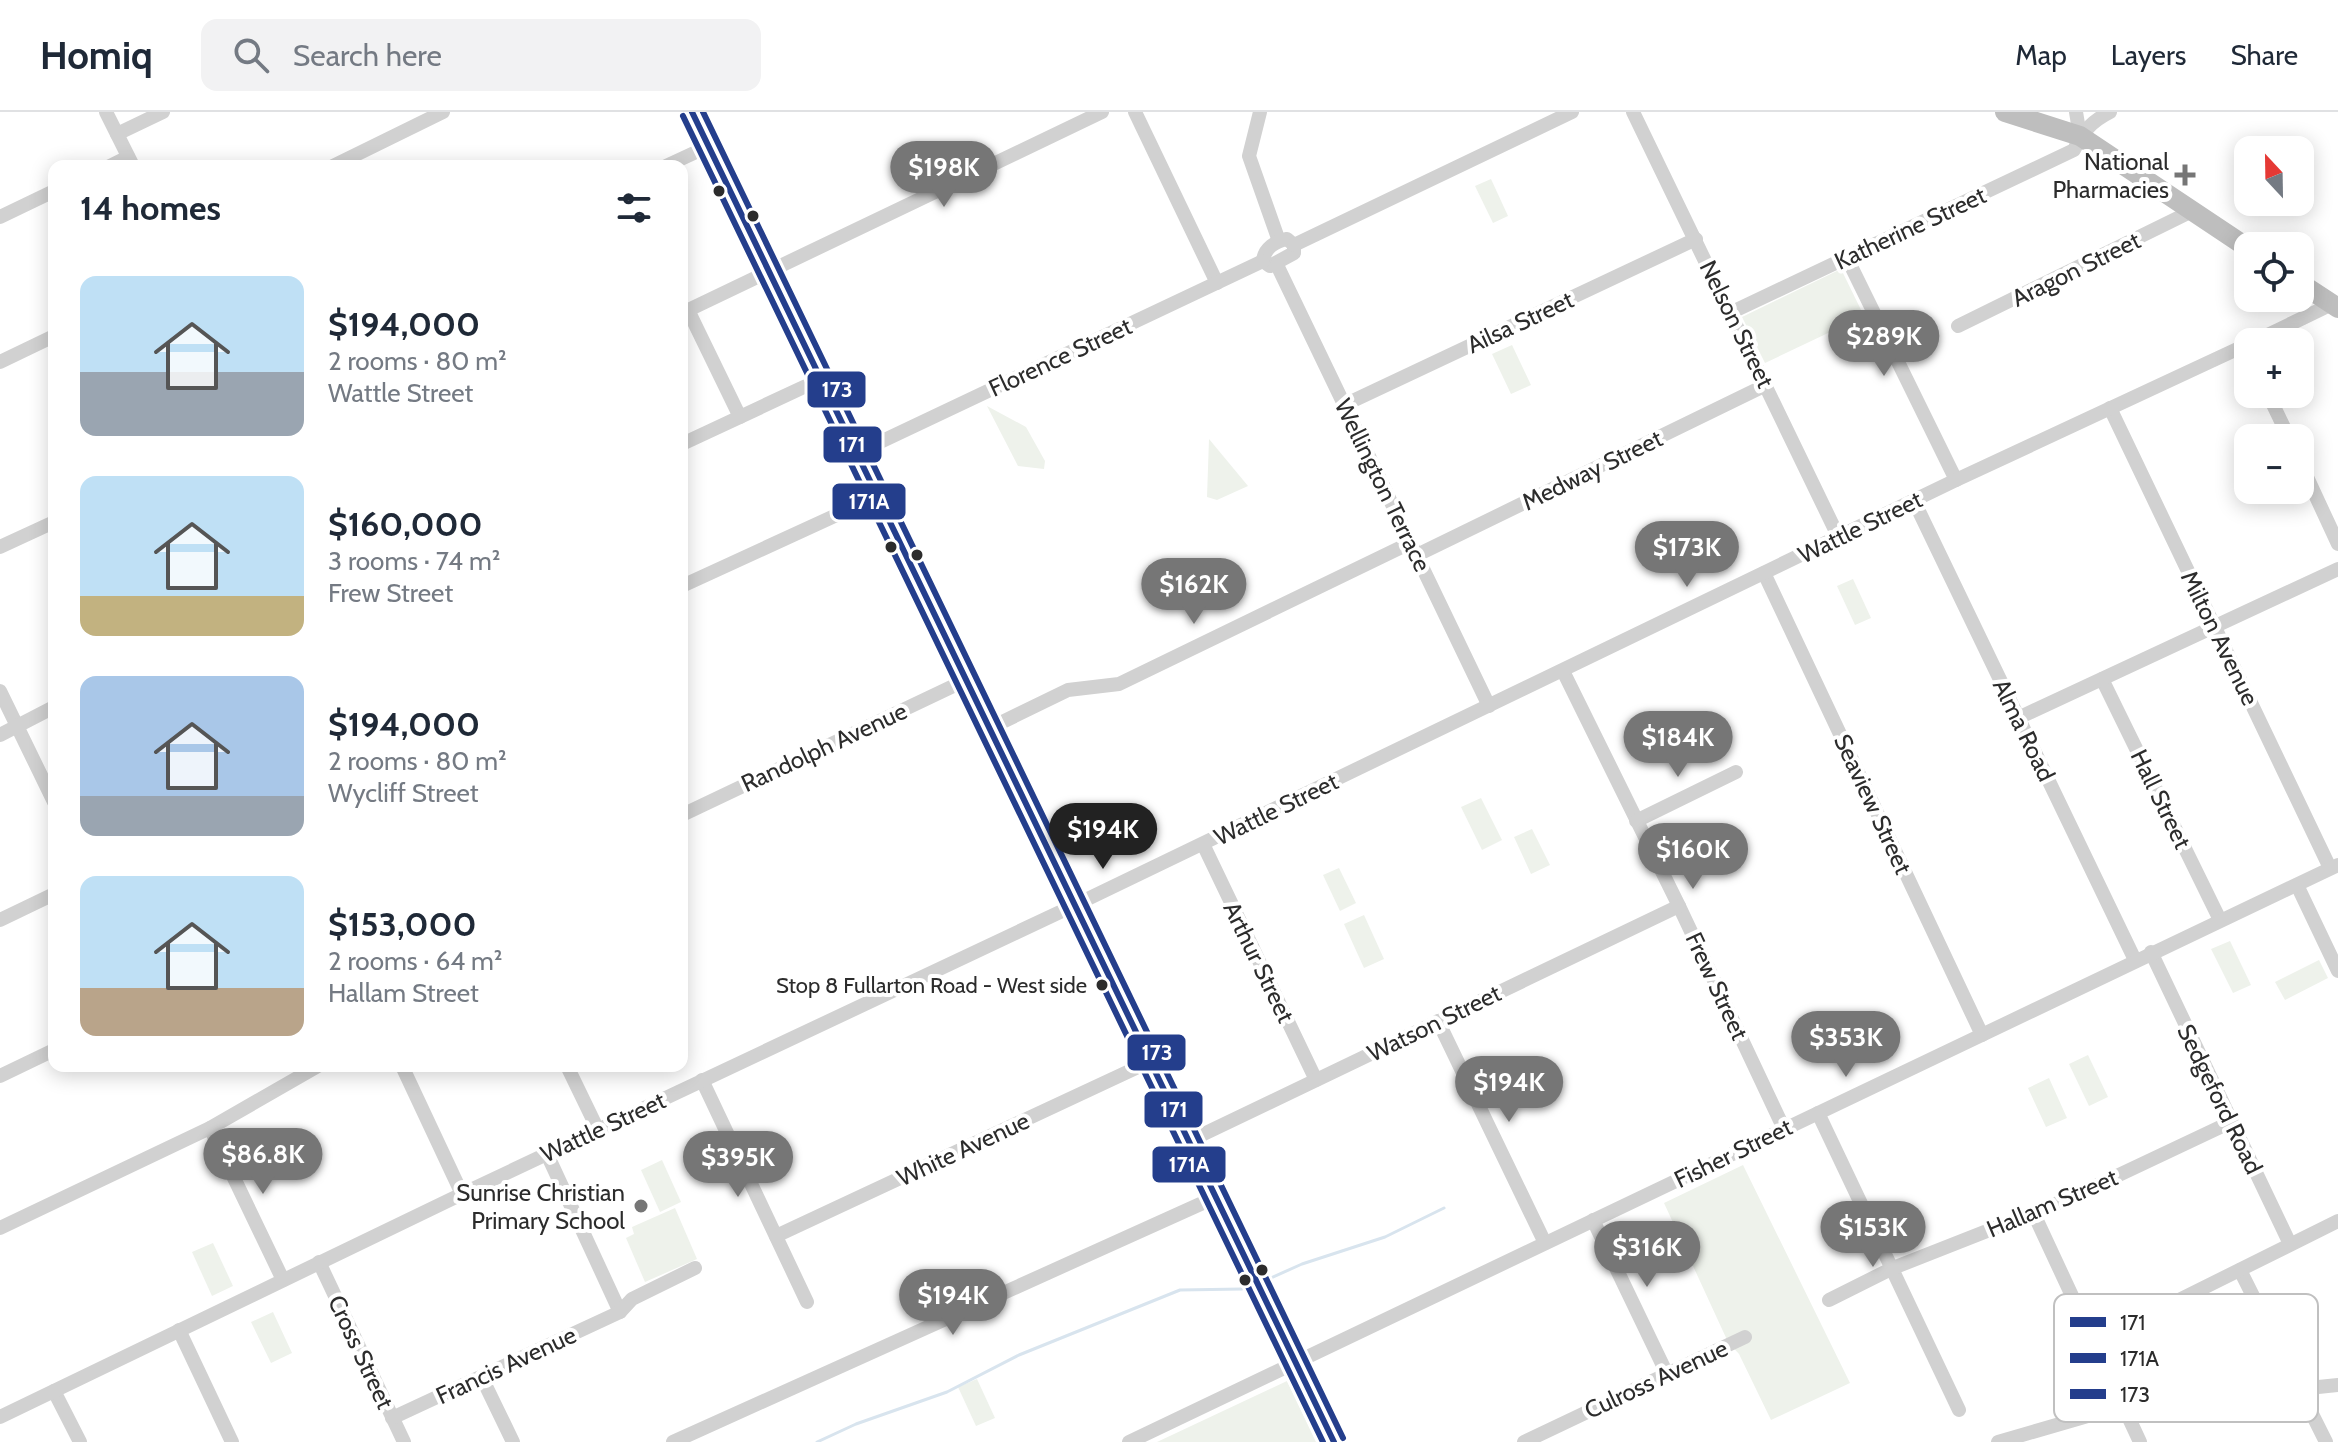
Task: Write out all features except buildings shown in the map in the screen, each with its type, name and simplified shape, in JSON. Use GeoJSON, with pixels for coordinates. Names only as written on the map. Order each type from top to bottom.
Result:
{"type":"FeatureCollection","features":[{"type":"Feature","properties":{"kind":"highway"},"geometry":{"type":"LineString","coordinates":[[2005,112],[2080,136],[2234,239]]}},
{"type":"Feature","properties":{"kind":"highway"},"geometry":{"type":"LineString","coordinates":[[2314,292],[2335,306]]}},
{"type":"Feature","properties":{"kind":"main road"},"geometry":{"type":"LineString","coordinates":[[692,112],[1334,1442]]}},
{"type":"Feature","properties":{"kind":"street"},"geometry":{"type":"LineString","coordinates":[[106,112],[129,160]]}},
{"type":"Feature","properties":{"kind":"street"},"geometry":{"type":"LineString","coordinates":[[117,134],[163,112]]}},
{"type":"Feature","properties":{"kind":"street"},"geometry":{"type":"LineString","coordinates":[[359,160],[410,119],[443,112]]}},
{"type":"Feature","properties":{"kind":"street"},"geometry":{"type":"LineString","coordinates":[[688,311],[1102,112]]}},
{"type":"Feature","properties":{"kind":"street"},"geometry":{"type":"LineString","coordinates":[[1135,112],[1217,283]]}},
{"type":"Feature","properties":{"kind":"street"},"geometry":{"type":"LineString","coordinates":[[1260,112],[1249,156],[1287,243]]}},
{"type":"Feature","properties":{"kind":"street"},"geometry":{"type":"LineString","coordinates":[[1270,263],[1263,254],[1572,112]]}},
{"type":"Feature","properties":{"kind":"street","name":"Nelson Street"},"geometry":{"type":"LineString","coordinates":[[1633,112],[1839,538]]}},
{"type":"Feature","properties":{"kind":"street"},"geometry":{"type":"LineString","coordinates":[[2076,112],[2080,136]]}},
{"type":"Feature","properties":{"kind":"street","name":"Katherine Street"},"geometry":{"type":"LineString","coordinates":[[1732,312],[2059,158],[2074,150],[2080,136],[2095,119],[2110,112]]}},
{"type":"Feature","properties":{"kind":"street"},"geometry":{"type":"LineString","coordinates":[[679,160],[709,146]]}},
{"type":"Feature","properties":{"kind":"street"},"geometry":{"type":"LineString","coordinates":[[0,217],[48,194]]}},
{"type":"Feature","properties":{"kind":"street","name":"Aragon Street"},"geometry":{"type":"LineString","coordinates":[[1958,326],[2192,211]]}},
{"type":"Feature","properties":{"kind":"street","name":"Ailsa Street"},"geometry":{"type":"LineString","coordinates":[[1344,405],[1696,239]]}},
{"type":"Feature","properties":{"kind":"street"},"geometry":{"type":"LineString","coordinates":[[1847,258],[1956,480]]}},
{"type":"Feature","properties":{"kind":"street","name":"Florence Street"},"geometry":{"type":"LineString","coordinates":[[857,453],[1217,283],[1270,263]]}},
{"type":"Feature","properties":{"kind":"street","name":"Wellington Terrace"},"geometry":{"type":"LineString","coordinates":[[1270,263],[1344,405],[1489,706]]}},
{"type":"Feature","properties":{"kind":"street","name":"Wattle Street"},"geometry":{"type":"LineString","coordinates":[[2286,328],[2335,306]]}},
{"type":"Feature","properties":{"kind":"street"},"geometry":{"type":"LineString","coordinates":[[688,318],[740,417]]}},
{"type":"Feature","properties":{"kind":"street"},"geometry":{"type":"LineString","coordinates":[[0,362],[48,339]]}},
{"type":"Feature","properties":{"kind":"street","name":"Wattle Street"},"geometry":{"type":"LineString","coordinates":[[0,1417],[319,1262],[1203,844],[1956,480],[2234,352]]}},
{"type":"Feature","properties":{"kind":"street"},"geometry":{"type":"LineString","coordinates":[[688,441],[821,379]]}},
{"type":"Feature","properties":{"kind":"street","name":"Medway Street"},"geometry":{"type":"LineString","coordinates":[[990,728],[1068,690],[1119,684],[1766,385]]}},
{"type":"Feature","properties":{"kind":"street","name":"Milton Avenue"},"geometry":{"type":"LineString","coordinates":[[2110,408],[2214,627],[2334,867]]}},
{"type":"Feature","properties":{"kind":"street"},"geometry":{"type":"LineString","coordinates":[[2314,492],[2338,544]]}},
{"type":"Feature","properties":{"kind":"street"},"geometry":{"type":"LineString","coordinates":[[688,583],[878,496]]}},
{"type":"Feature","properties":{"kind":"street","name":"Alma Road"},"geometry":{"type":"LineString","coordinates":[[1914,501],[2135,960]]}},
{"type":"Feature","properties":{"kind":"street"},"geometry":{"type":"LineString","coordinates":[[0,547],[48,525]]}},
{"type":"Feature","properties":{"kind":"street"},"geometry":{"type":"LineString","coordinates":[[2018,718],[2338,569]]}},
{"type":"Feature","properties":{"kind":"street","name":"Seaview Street"},"geometry":{"type":"LineString","coordinates":[[1764,573],[1982,1035]]}},
{"type":"Feature","properties":{"kind":"street","name":"Frew Street"},"geometry":{"type":"LineString","coordinates":[[1563,671],[1784,1129]]}},
{"type":"Feature","properties":{"kind":"street","name":"Hall Street"},"geometry":{"type":"LineString","coordinates":[[2102,679],[2220,920]]}},
{"type":"Feature","properties":{"kind":"street","name":"Randolph Avenue"},"geometry":{"type":"LineString","coordinates":[[688,812],[966,680]]}},
{"type":"Feature","properties":{"kind":"street"},"geometry":{"type":"LineString","coordinates":[[0,691],[48,790]]}},
{"type":"Feature","properties":{"kind":"street"},"geometry":{"type":"LineString","coordinates":[[0,735],[48,710]]}},
{"type":"Feature","properties":{"kind":"street"},"geometry":{"type":"LineString","coordinates":[[1636,821],[1736,772]]}},
{"type":"Feature","properties":{"kind":"street","name":"Arthur Street"},"geometry":{"type":"LineString","coordinates":[[1203,844],[1316,1080]]}},
{"type":"Feature","properties":{"kind":"street","name":"Fisher Street"},"geometry":{"type":"LineString","coordinates":[[1129,1442],[2334,867]]}},
{"type":"Feature","properties":{"kind":"street"},"geometry":{"type":"LineString","coordinates":[[2297,885],[2338,971]]}},
{"type":"Feature","properties":{"kind":"street"},"geometry":{"type":"LineString","coordinates":[[0,920],[48,897]]}},
{"type":"Feature","properties":{"kind":"street","name":"Watson Street"},"geometry":{"type":"LineString","coordinates":[[1189,1141],[1679,906]]}},
{"type":"Feature","properties":{"kind":"street","name":"Sedgeford Road"},"geometry":{"type":"LineString","coordinates":[[2151,952],[2290,1244]]}},
{"type":"Feature","properties":{"kind":"street"},"geometry":{"type":"LineString","coordinates":[[1438,1021],[1545,1243]]}},
{"type":"Feature","properties":{"kind":"street"},"geometry":{"type":"LineString","coordinates":[[0,1076],[48,1053]]}},
{"type":"Feature","properties":{"kind":"street","name":"White Avenue"},"geometry":{"type":"LineString","coordinates":[[776,1236],[1151,1061]]}},
{"type":"Feature","properties":{"kind":"street"},"geometry":{"type":"LineString","coordinates":[[0,1228],[210,1128],[308,1072]]}},
{"type":"Feature","properties":{"kind":"street"},"geometry":{"type":"LineString","coordinates":[[405,1072],[462,1194]]}},
{"type":"Feature","properties":{"kind":"street"},"geometry":{"type":"LineString","coordinates":[[570,1072],[598,1130]]}},
{"type":"Feature","properties":{"kind":"street"},"geometry":{"type":"LineString","coordinates":[[702,1080],[807,1302]]}},
{"type":"Feature","properties":{"kind":"street"},"geometry":{"type":"LineString","coordinates":[[1818,1113],[1959,1410]]}},
{"type":"Feature","properties":{"kind":"street","name":"Hallam Street"},"geometry":{"type":"LineString","coordinates":[[1829,1300],[1893,1268],[2068,1199],[2231,1122]]}},
{"type":"Feature","properties":{"kind":"street"},"geometry":{"type":"LineString","coordinates":[[210,1128],[283,1280]]}},
{"type":"Feature","properties":{"kind":"street"},"geometry":{"type":"LineString","coordinates":[[547,1154],[620,1312]]}},
{"type":"Feature","properties":{"kind":"street"},"geometry":{"type":"LineString","coordinates":[[673,1442],[1216,1197]]}},
{"type":"Feature","properties":{"kind":"street"},"geometry":{"type":"LineString","coordinates":[[2033,1212],[2071,1294]]}},
{"type":"Feature","properties":{"kind":"street"},"geometry":{"type":"LineString","coordinates":[[1593,1220],[1667,1374]]}},
{"type":"Feature","properties":{"kind":"street"},"geometry":{"type":"LineString","coordinates":[[2191,1294],[2338,1221]]}},
{"type":"Feature","properties":{"kind":"street","name":"Cross Street"},"geometry":{"type":"LineString","coordinates":[[319,1262],[404,1442]]}},
{"type":"Feature","properties":{"kind":"street","name":"Francis Avenue"},"geometry":{"type":"LineString","coordinates":[[392,1418],[620,1312],[632,1299],[695,1268]]}},
{"type":"Feature","properties":{"kind":"street"},"geometry":{"type":"LineString","coordinates":[[2240,1270],[2252,1294]]}},
{"type":"Feature","properties":{"kind":"street"},"geometry":{"type":"LineString","coordinates":[[179,1330],[232,1442]]}},
{"type":"Feature","properties":{"kind":"street","name":"Culross Avenue"},"geometry":{"type":"LineString","coordinates":[[1524,1442],[1745,1337]]}},
{"type":"Feature","properties":{"kind":"street"},"geometry":{"type":"LineString","coordinates":[[482,1378],[513,1442]]}},
{"type":"Feature","properties":{"kind":"street"},"geometry":{"type":"LineString","coordinates":[[2318,1387],[2338,1385]]}},
{"type":"Feature","properties":{"kind":"street"},"geometry":{"type":"LineString","coordinates":[[54,1391],[80,1442]]}},
{"type":"Feature","properties":{"kind":"street"},"geometry":{"type":"LineString","coordinates":[[1998,1442],[2067,1422]]}},
{"type":"Feature","properties":{"kind":"street"},"geometry":{"type":"LineString","coordinates":[[2130,1422],[2140,1442]]}},
{"type":"Feature","properties":{"kind":"street"},"geometry":{"type":"LineString","coordinates":[[2316,1422],[2326,1442]]}},
{"type":"Feature","properties":{"kind":"shaded area"},"geometry":{"type":"Polygon","coordinates":[[[1491,179],[1508,216],[1493,223],[1475,186],[1491,179]]]}},
{"type":"Feature","properties":{"kind":"shaded area"},"geometry":{"type":"Polygon","coordinates":[[[1841,269],[1864,316],[1765,363],[1742,317],[1841,269]]]}},
{"type":"Feature","properties":{"kind":"shaded area"},"geometry":{"type":"Polygon","coordinates":[[[1512,345],[1531,385],[1511,394],[1492,354],[1512,345]]]}},
{"type":"Feature","properties":{"kind":"shaded area"},"geometry":{"type":"Polygon","coordinates":[[[987,406],[1026,427],[1045,461],[1044,469],[1018,466],[987,406]]]}},
{"type":"Feature","properties":{"kind":"shaded area"},"geometry":{"type":"Polygon","coordinates":[[[1209,439],[1248,486],[1217,500],[1207,497],[1209,439]]]}},
{"type":"Feature","properties":{"kind":"shaded area"},"geometry":{"type":"Polygon","coordinates":[[[1853,579],[1871,618],[1855,625],[1837,586],[1853,579]]]}},
{"type":"Feature","properties":{"kind":"shaded area"},"geometry":{"type":"Polygon","coordinates":[[[1481,798],[1502,840],[1482,850],[1461,807],[1481,798]]]}},
{"type":"Feature","properties":{"kind":"shaded area"},"geometry":{"type":"Polygon","coordinates":[[[1532,829],[1550,865],[1531,874],[1514,837],[1532,829]]]}},
{"type":"Feature","properties":{"kind":"shaded area"},"geometry":{"type":"Polygon","coordinates":[[[1339,868],[1356,903],[1340,911],[1323,875],[1339,868]]]}},
{"type":"Feature","properties":{"kind":"shaded area"},"geometry":{"type":"Polygon","coordinates":[[[1364,915],[1384,959],[1364,968],[1344,924],[1364,915]]]}},
{"type":"Feature","properties":{"kind":"shaded area"},"geometry":{"type":"Polygon","coordinates":[[[2230,941],[2251,985],[2233,993],[2211,949],[2230,941]]]}},
{"type":"Feature","properties":{"kind":"shaded area"},"geometry":{"type":"Polygon","coordinates":[[[2319,960],[2328,978],[2285,1000],[2275,982],[2319,960]]]}},
{"type":"Feature","properties":{"kind":"shaded area"},"geometry":{"type":"Polygon","coordinates":[[[2088,1055],[2108,1097],[2089,1106],[2069,1064],[2088,1055]]]}},
{"type":"Feature","properties":{"kind":"shaded area"},"geometry":{"type":"Polygon","coordinates":[[[2049,1078],[2067,1118],[2046,1127],[2028,1088],[2049,1078]]]}},
{"type":"Feature","properties":{"kind":"shaded area"},"geometry":{"type":"Polygon","coordinates":[[[662,1160],[681,1202],[660,1212],[641,1170],[662,1160]]]}},
{"type":"Feature","properties":{"kind":"shaded area"},"geometry":{"type":"Polygon","coordinates":[[[1743,1165],[1850,1383],[1771,1420],[1739,1354],[1728,1342],[1664,1203],[1743,1165]]]}},
{"type":"Feature","properties":{"kind":"shaded area"},"geometry":{"type":"Polygon","coordinates":[[[675,1208],[697,1259],[645,1282],[626,1238],[634,1234],[632,1227],[675,1208]]]}},
{"type":"Feature","properties":{"kind":"shaded area"},"geometry":{"type":"Polygon","coordinates":[[[213,1243],[233,1286],[212,1296],[192,1252],[213,1243]]]}},
{"type":"Feature","properties":{"kind":"shaded area"},"geometry":{"type":"Polygon","coordinates":[[[273,1312],[292,1353],[271,1363],[251,1322],[273,1312]]]}},
{"type":"Feature","properties":{"kind":"shaded area"},"geometry":{"type":"Polygon","coordinates":[[[977,1379],[995,1418],[976,1426],[958,1387],[977,1379]]]}},
{"type":"Feature","properties":{"kind":"shaded area"},"geometry":{"type":"Polygon","coordinates":[[[1287,1381],[1316,1442],[1157,1442],[1287,1381]]]}},
{"type":"Feature","properties":{"kind":"waterway"},"geometry":{"type":"LineString","coordinates":[[1264,1281],[1302,1264],[1385,1237],[1444,1208]]}},
{"type":"Feature","properties":{"kind":"waterway"},"geometry":{"type":"LineString","coordinates":[[817,1442],[856,1424],[947,1392],[1019,1355],[1180,1290],[1242,1289]]}},
{"type":"Feature","properties":{"kind":"transit line","name":"171"},"geometry":{"type":"LineString","coordinates":[[692,112],[1334,1442]]}},
{"type":"Feature","properties":{"kind":"transit line","name":"173"},"geometry":{"type":"LineString","coordinates":[[703,112],[1343,1438]]}},
{"type":"Feature","properties":{"kind":"transit line","name":"171A"},"geometry":{"type":"LineString","coordinates":[[683,116],[1323,1442]]}},
{"type":"Feature","properties":{"kind":"place","name":"National Pharmacies"},"geometry":{"type":"Point","coordinates":[2185,175]}},
{"type":"Feature","properties":{"kind":"place","name":"Stop 8 Fullarton Road - West side"},"geometry":{"type":"Point","coordinates":[1102,985]}},
{"type":"Feature","properties":{"kind":"place","name":"Sunrise Christian Primary School"},"geometry":{"type":"Point","coordinates":[641,1206]}}]}
